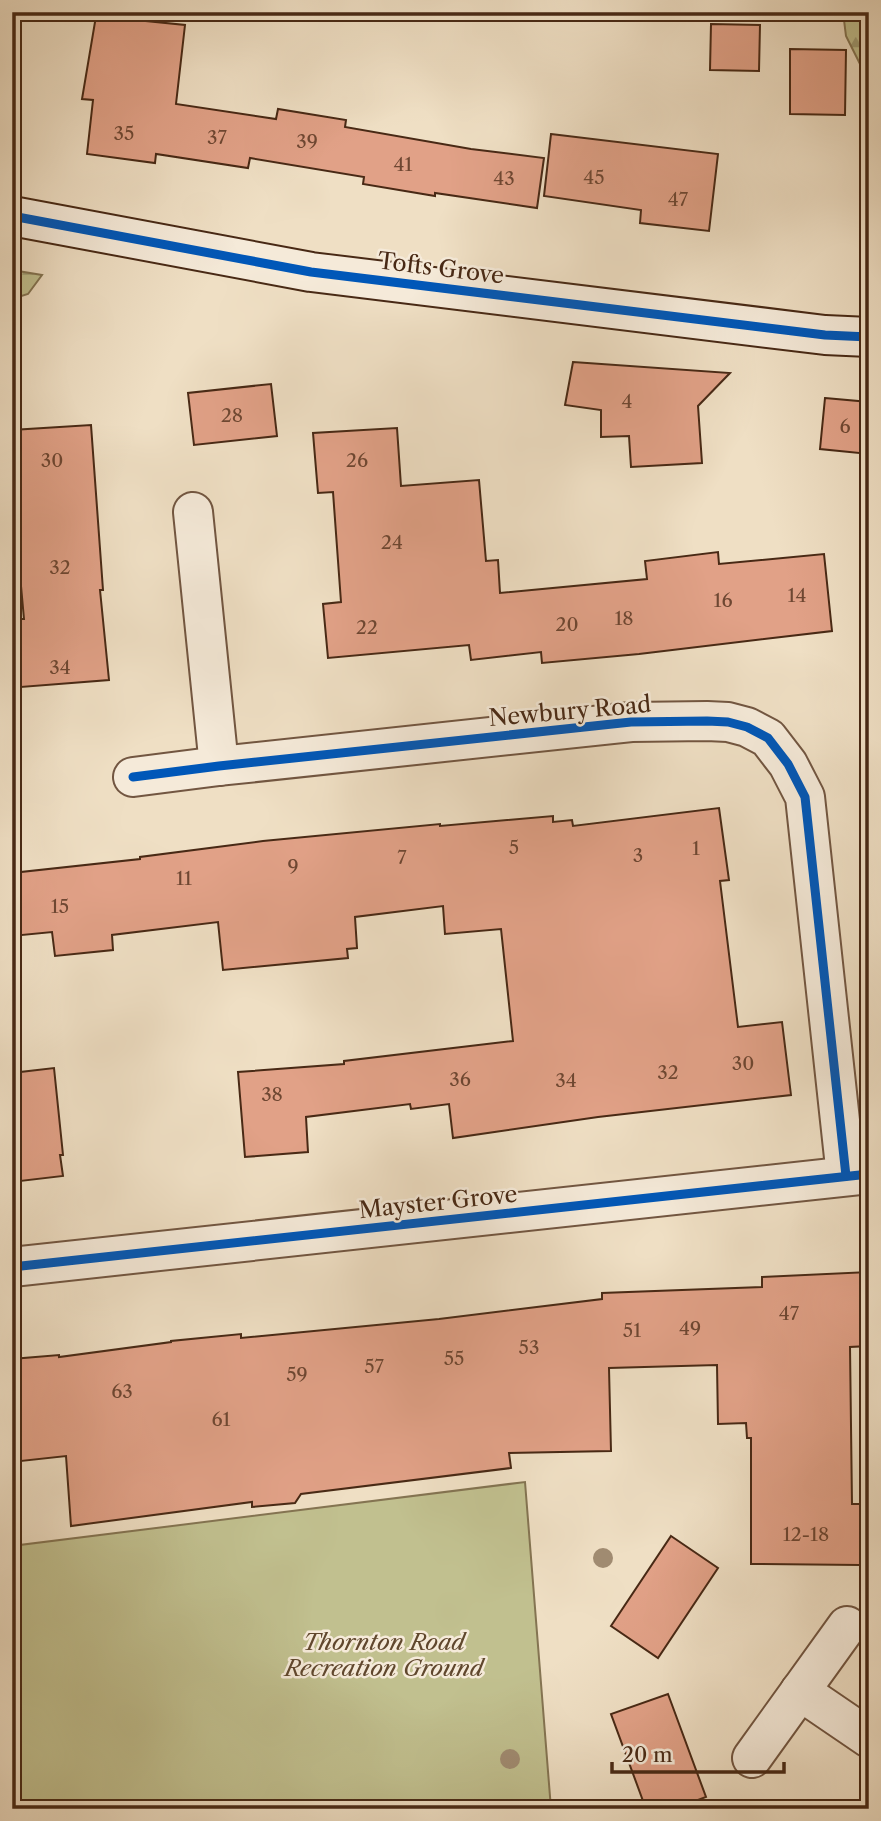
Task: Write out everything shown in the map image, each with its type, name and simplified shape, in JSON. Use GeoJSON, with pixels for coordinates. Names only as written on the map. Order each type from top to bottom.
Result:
{"type":"FeatureCollection","features":[{"type":"Feature","properties":{"kind":"street","name":"Tofts Grove"},"geometry":{"type":"LineString","coordinates":[[12,216],[311,272],[825,335],[869,337]]}},
{"type":"Feature","properties":{"kind":"street"},"geometry":{"type":"LineString","coordinates":[[193,513],[219,766]]}},
{"type":"Feature","properties":{"kind":"street","name":"Newbury Road"},"geometry":{"type":"LineString","coordinates":[[133,777],[631,722],[728,722],[747,727],[768,738],[788,764],[805,797],[857,1175]]}},
{"type":"Feature","properties":{"kind":"street","name":"Mayster Grove"},"geometry":{"type":"LineString","coordinates":[[12,1267],[857,1175]]}},
{"type":"Feature","properties":{"kind":"street"},"geometry":{"type":"LineString","coordinates":[[752,1758],[847,1626]]}},
{"type":"Feature","properties":{"kind":"street"},"geometry":{"type":"LineString","coordinates":[[800,1691],[869,1738]]}},
{"type":"Feature","properties":{"kind":"green space"},"geometry":{"type":"Polygon","coordinates":[[[843,12],[869,12],[869,82],[846,36],[843,12]]]}},
{"type":"Feature","properties":{"kind":"green space"},"geometry":{"type":"Polygon","coordinates":[[[12,270],[42,275],[28,294],[12,299],[12,270]]]}},
{"type":"Feature","properties":{"kind":"green space","name":"Thornton Road Recreation Ground"},"geometry":{"type":"Polygon","coordinates":[[[525,1482],[551,1809],[12,1809],[12,1546],[525,1482]]]}},
{"type":"Feature","properties":{"kind":"building"},"geometry":{"type":"Polygon","coordinates":[[[96,16],[185,25],[176,104],[276,119],[278,109],[346,120],[345,127],[471,149],[544,158],[537,208],[363,184],[364,177],[250,158],[248,168],[156,154],[155,163],[87,154],[93,100],[82,99],[96,16]]]}},
{"type":"Feature","properties":{"kind":"building"},"geometry":{"type":"Polygon","coordinates":[[[711,24],[760,25],[759,71],[710,70],[711,24]]]}},
{"type":"Feature","properties":{"kind":"building"},"geometry":{"type":"Polygon","coordinates":[[[790,49],[846,50],[845,115],[790,114],[790,49]]]}},
{"type":"Feature","properties":{"kind":"building"},"geometry":{"type":"Polygon","coordinates":[[[551,134],[718,154],[709,231],[640,223],[641,210],[544,196],[551,134]]]}},
{"type":"Feature","properties":{"kind":"building"},"geometry":{"type":"Polygon","coordinates":[[[573,362],[730,373],[698,406],[702,463],[631,467],[629,436],[601,437],[601,410],[565,405],[573,362]]]}},
{"type":"Feature","properties":{"kind":"building"},"geometry":{"type":"Polygon","coordinates":[[[271,384],[277,436],[194,445],[188,393],[271,384]]]}},
{"type":"Feature","properties":{"kind":"building"},"geometry":{"type":"Polygon","coordinates":[[[825,398],[869,402],[869,454],[820,449],[825,398]]]}},
{"type":"Feature","properties":{"kind":"building"},"geometry":{"type":"Polygon","coordinates":[[[91,425],[103,590],[100,590],[109,680],[21,687],[15,619],[24,619],[12,487],[12,430],[91,425]]]}},
{"type":"Feature","properties":{"kind":"building"},"geometry":{"type":"Polygon","coordinates":[[[397,428],[401,486],[479,480],[486,561],[498,560],[500,593],[647,579],[645,561],[718,552],[719,564],[824,554],[832,631],[542,663],[541,652],[471,660],[469,645],[328,658],[323,604],[341,602],[333,492],[318,493],[313,433],[397,428]]]}},
{"type":"Feature","properties":{"kind":"building"},"geometry":{"type":"Polygon","coordinates":[[[719,808],[729,880],[720,881],[738,1027],[782,1022],[791,1095],[598,1117],[453,1138],[449,1104],[411,1109],[410,1104],[306,1117],[308,1152],[245,1157],[238,1072],[344,1064],[344,1061],[513,1041],[501,929],[445,934],[443,906],[355,917],[357,948],[347,949],[348,958],[223,970],[218,922],[112,935],[113,950],[55,956],[52,932],[12,936],[12,873],[140,859],[263,841],[440,824],[553,816],[553,822],[572,820],[573,826],[719,808]]]}},
{"type":"Feature","properties":{"kind":"building"},"geometry":{"type":"Polygon","coordinates":[[[54,1068],[63,1176],[12,1182],[12,1073],[54,1068]]]}},
{"type":"Feature","properties":{"kind":"building"},"geometry":{"type":"Polygon","coordinates":[[[869,1272],[869,1346],[850,1347],[852,1504],[860,1504],[860,1565],[751,1564],[751,1438],[747,1438],[746,1423],[718,1424],[717,1365],[609,1368],[611,1451],[509,1453],[511,1468],[301,1494],[295,1503],[252,1507],[252,1502],[71,1526],[66,1456],[12,1462],[12,1359],[59,1357],[241,1334],[241,1338],[439,1319],[602,1299],[602,1293],[762,1287],[762,1277],[869,1272]]]}},
{"type":"Feature","properties":{"kind":"building"},"geometry":{"type":"Polygon","coordinates":[[[671,1536],[718,1568],[658,1658],[611,1626],[671,1536]]]}},
{"type":"Feature","properties":{"kind":"building"},"geometry":{"type":"Polygon","coordinates":[[[668,1694],[706,1797],[674,1809],[646,1809],[611,1714],[668,1694]]]}},
{"type":"Feature","properties":{"kind":"cycle path"},"geometry":{"type":"LineString","coordinates":[[12,216],[311,272],[825,335],[869,337]]}},
{"type":"Feature","properties":{"kind":"cycle path"},"geometry":{"type":"LineString","coordinates":[[133,777],[631,722],[728,722],[747,727],[768,738],[788,764],[805,797],[846,1176]]}},
{"type":"Feature","properties":{"kind":"cycle path"},"geometry":{"type":"LineString","coordinates":[[12,1267],[869,1174]]}}]}
